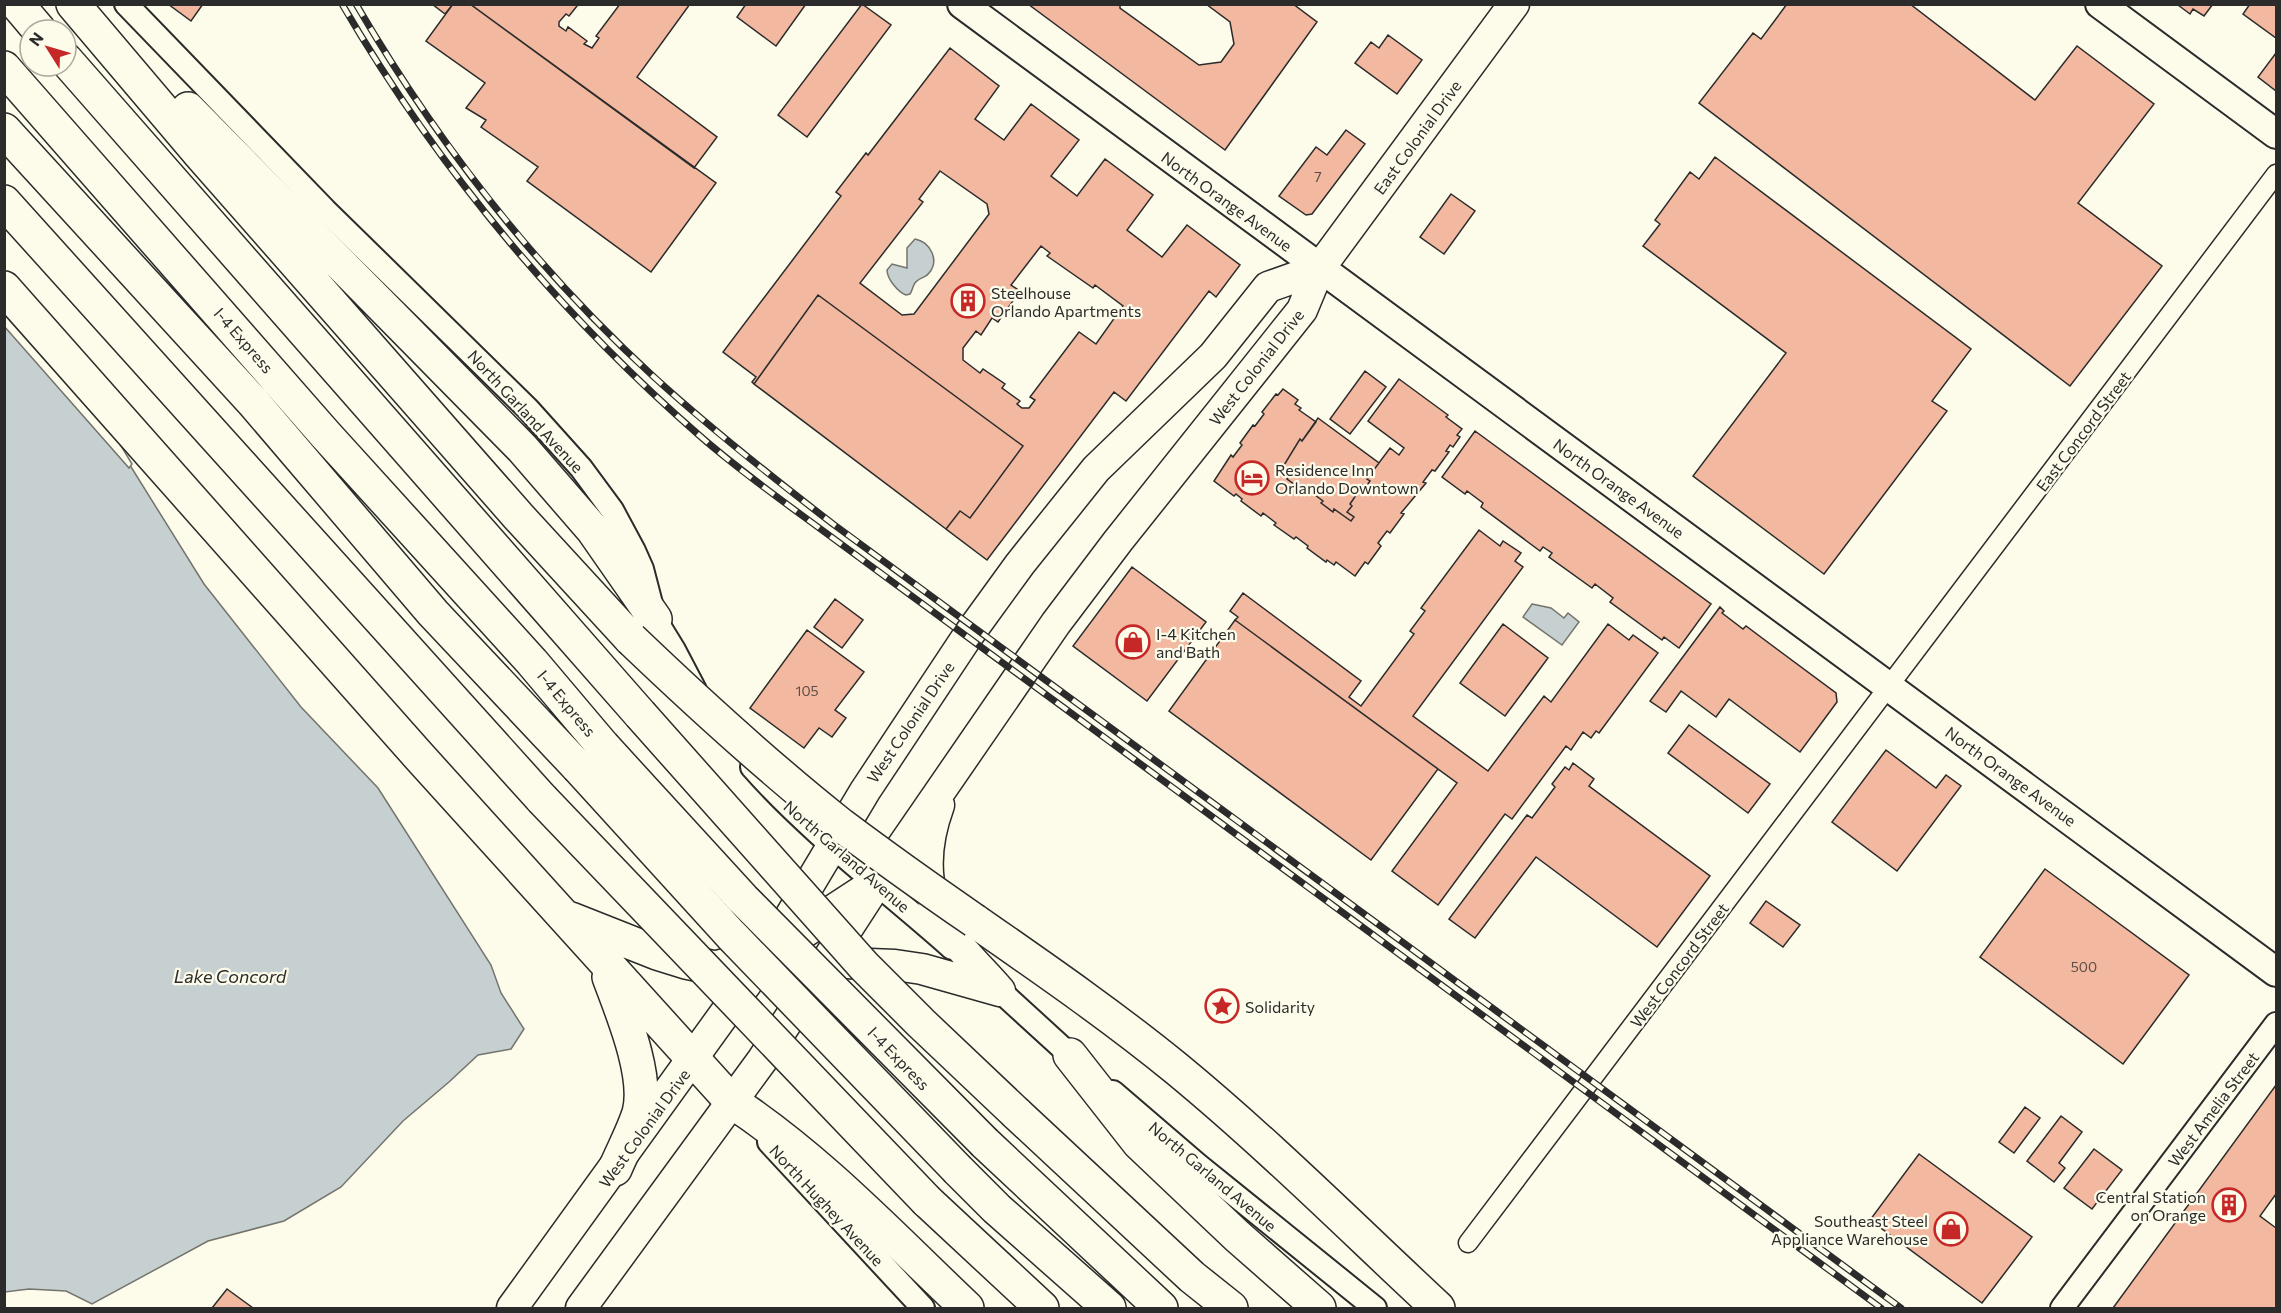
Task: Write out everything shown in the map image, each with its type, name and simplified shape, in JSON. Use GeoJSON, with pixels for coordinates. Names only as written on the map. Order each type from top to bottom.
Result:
{"type":"FeatureCollection","features":[{"type":"Feature","properties":{"kind":"highway"},"geometry":{"type":"LineString","coordinates":[[17,4],[29,18]]}},
{"type":"Feature","properties":{"kind":"highway"},"geometry":{"type":"LineString","coordinates":[[72,4],[510,508],[643,629]]}},
{"type":"Feature","properties":{"kind":"highway"},"geometry":{"type":"LineString","coordinates":[[86,4],[528,455],[593,530],[643,629],[693,698],[780,774],[873,849],[1068,985],[1177,1069],[1276,1156],[1438,1308]]}},
{"type":"Feature","properties":{"kind":"highway","name":"East Colonial Drive"},"geometry":{"type":"LineString","coordinates":[[1319,269],[1514,4]]}},
{"type":"Feature","properties":{"kind":"highway","name":"I-4 Express"},"geometry":{"type":"LineString","coordinates":[[4,68],[325,434],[532,662],[603,746],[743,899],[985,1143],[1161,1308]]}},
{"type":"Feature","properties":{"kind":"highway"},"geometry":{"type":"LineString","coordinates":[[78,74],[864,966],[1016,1113],[1192,1277],[1231,1308]]}},
{"type":"Feature","properties":{"kind":"highway","name":"I-4 Express"},"geometry":{"type":"LineString","coordinates":[[4,130],[253,402],[433,613],[578,767],[731,935],[997,1209],[1109,1308]]}},
{"type":"Feature","properties":{"kind":"highway"},"geometry":{"type":"LineString","coordinates":[[4,202],[542,800],[927,1201],[1042,1308]]}},
{"type":"Feature","properties":{"kind":"highway","name":"West Colonial Drive"},"geometry":{"type":"LineString","coordinates":[[581,1308],[763,1059],[877,883],[1032,657],[1098,566],[1302,310],[1319,269]]}},
{"type":"Feature","properties":{"kind":"highway","name":"West Colonial Drive"},"geometry":{"type":"LineString","coordinates":[[513,1308],[760,965],[865,791],[1015,569],[1080,487],[1213,356],[1268,287],[1319,269]]}},
{"type":"Feature","properties":{"kind":"highway"},"geometry":{"type":"LineString","coordinates":[[4,288],[417,754],[731,1101],[761,1121],[843,1188],[967,1308]]}},
{"type":"Feature","properties":{"kind":"highway"},"geometry":{"type":"LineString","coordinates":[[960,762],[932,824],[927,853],[927,875],[932,895],[946,929],[1000,991]]}},
{"type":"Feature","properties":{"kind":"highway"},"geometry":{"type":"LineString","coordinates":[[760,965],[877,883]]}},
{"type":"Feature","properties":{"kind":"highway"},"geometry":{"type":"LineString","coordinates":[[563,916],[657,953],[715,968],[826,961],[895,965],[922,969],[1000,991]]}},
{"type":"Feature","properties":{"kind":"highway"},"geometry":{"type":"LineString","coordinates":[[604,961],[640,1074],[639,1111],[615,1169]]}},
{"type":"Feature","properties":{"kind":"highway"},"geometry":{"type":"LineString","coordinates":[[1070,1055],[1138,1143],[1237,1236],[1319,1308]]}},
{"type":"Feature","properties":{"kind":"main road","name":"North Orange Avenue"},"geometry":{"type":"LineString","coordinates":[[962,4],[2277,972]]}},
{"type":"Feature","properties":{"kind":"main road"},"geometry":{"type":"LineString","coordinates":[[2100,4],[2277,134]]}},
{"type":"Feature","properties":{"kind":"street","name":"North Garland Avenue"},"geometry":{"type":"LineString","coordinates":[[126,4],[297,182],[484,365],[564,448],[612,510],[642,569],[643,629],[675,650],[709,716],[782,801],[1198,1165],[1375,1308]]}},
{"type":"Feature","properties":{"kind":"street","name":"East Concord Street"},"geometry":{"type":"LineString","coordinates":[[1889,687],[2277,174]]}},
{"type":"Feature","properties":{"kind":"street","name":"West Concord Street"},"geometry":{"type":"LineString","coordinates":[[1468,1243],[1889,687]]}},
{"type":"Feature","properties":{"kind":"street","name":"West Amelia Street"},"geometry":{"type":"LineString","coordinates":[[2062,1308],[2277,1024]]}},
{"type":"Feature","properties":{"kind":"street","name":"North Hughey Avenue"},"geometry":{"type":"LineString","coordinates":[[731,1101],[923,1308]]}},
{"type":"Feature","properties":{"kind":"water"},"geometry":{"type":"Polygon","coordinates":[[[915,239],[929,248],[934,263],[928,275],[916,282],[910,294],[906,295],[894,285],[887,270],[892,264],[907,268],[907,248],[915,239]]]}},
{"type":"Feature","properties":{"kind":"water","name":"Lake Concord"},"geometry":{"type":"Polygon","coordinates":[[[4,301],[118,446],[204,584],[301,707],[378,788],[491,965],[501,993],[524,1029],[511,1049],[478,1055],[403,1121],[341,1187],[284,1221],[208,1241],[92,1304],[66,1291],[29,1289],[5,1292],[4,301]]]}},
{"type":"Feature","properties":{"kind":"water"},"geometry":{"type":"Polygon","coordinates":[[[1532,604],[1551,608],[1564,618],[1568,613],[1579,622],[1562,645],[1523,617],[1532,604]]]}},
{"type":"Feature","properties":{"kind":"pier"},"geometry":{"type":"Polygon","coordinates":[[[5,298],[120,444],[132,464],[129,468],[4,326],[5,298]]]}},
{"type":"Feature","properties":{"kind":"building"},"geometry":{"type":"Polygon","coordinates":[[[168,4],[203,4],[191,21],[168,4]]]}},
{"type":"Feature","properties":{"kind":"building"},"geometry":{"type":"Polygon","coordinates":[[[432,4],[453,4],[445,14],[432,4]]]}},
{"type":"Feature","properties":{"kind":"building"},"geometry":{"type":"Polygon","coordinates":[[[453,4],[470,4],[716,183],[651,272],[527,181],[538,167],[481,127],[486,120],[466,108],[485,83],[426,41],[453,4]]]}},
{"type":"Feature","properties":{"kind":"building"},"geometry":{"type":"Polygon","coordinates":[[[470,4],[575,4],[577,6],[569,16],[566,14],[559,22],[559,26],[566,31],[568,27],[587,41],[584,44],[592,48],[599,38],[596,36],[620,4],[690,4],[637,77],[717,137],[694,168],[470,4]]]}},
{"type":"Feature","properties":{"kind":"building"},"geometry":{"type":"Polygon","coordinates":[[[746,4],[806,4],[776,46],[737,17],[746,4]]]}},
{"type":"Feature","properties":{"kind":"building"},"geometry":{"type":"Polygon","coordinates":[[[862,4],[891,25],[807,137],[778,115],[862,4]]]}},
{"type":"Feature","properties":{"kind":"building"},"geometry":{"type":"Polygon","coordinates":[[[1028,4],[1120,4],[1120,8],[1199,65],[1221,62],[1234,44],[1230,22],[1206,4],[1293,4],[1317,22],[1225,150],[1028,4]]]}},
{"type":"Feature","properties":{"kind":"building"},"geometry":{"type":"Polygon","coordinates":[[[1787,4],[1910,4],[2035,100],[2077,46],[2154,104],[2078,203],[2162,266],[2070,386],[1699,103],[1753,33],[1761,39],[1787,4]]]}},
{"type":"Feature","properties":{"kind":"building"},"geometry":{"type":"Polygon","coordinates":[[[2213,4],[2204,16],[2193,9],[2190,14],[2178,5],[2213,4]]]}},
{"type":"Feature","properties":{"kind":"building"},"geometry":{"type":"Polygon","coordinates":[[[2250,4],[2276,4],[2276,38],[2243,14],[2250,4]]]}},
{"type":"Feature","properties":{"kind":"building"},"geometry":{"type":"Polygon","coordinates":[[[1388,35],[1422,60],[1397,94],[1355,63],[1371,42],[1379,48],[1388,35]]]}},
{"type":"Feature","properties":{"kind":"building","name":"Steelhouse Orlando Apartments"},"geometry":{"type":"Polygon","coordinates":[[[950,48],[999,86],[975,119],[1004,140],[1031,104],[1079,140],[1051,176],[1077,196],[1105,159],[1153,195],[1127,230],[1162,257],[1187,225],[1240,265],[1216,297],[1209,291],[1126,401],[1114,392],[987,560],[946,529],[960,511],[970,518],[1023,446],[818,295],[754,384],[752,382],[756,377],[723,352],[841,196],[836,192],[866,153],[868,155],[950,48]],[[940,171],[919,199],[923,202],[860,283],[902,315],[914,314],[989,214],[987,204],[940,171]],[[1041,246],[1011,285],[1020,291],[998,322],[992,318],[981,335],[976,331],[963,348],[963,360],[980,373],[983,369],[1005,384],[1002,388],[1020,401],[1017,404],[1022,408],[1029,408],[1035,400],[1030,397],[1079,332],[1096,344],[1123,306],[1095,285],[1093,288],[1047,256],[1050,253],[1041,246]]]}},
{"type":"Feature","properties":{"kind":"building"},"geometry":{"type":"Polygon","coordinates":[[[2276,53],[2276,91],[2258,77],[2276,53]]]}},
{"type":"Feature","properties":{"kind":"building"},"geometry":{"type":"Polygon","coordinates":[[[1346,130],[1365,144],[1312,214],[1306,215],[1279,196],[1316,147],[1327,155],[1346,130]]]}},
{"type":"Feature","properties":{"kind":"building"},"geometry":{"type":"Polygon","coordinates":[[[1715,157],[1971,349],[1932,401],[1947,411],[1824,574],[1693,476],[1786,353],[1643,246],[1660,224],[1655,220],[1690,172],[1699,179],[1715,157]]]}},
{"type":"Feature","properties":{"kind":"building"},"geometry":{"type":"Polygon","coordinates":[[[1451,194],[1475,211],[1444,254],[1420,237],[1451,194]]]}},
{"type":"Feature","properties":{"kind":"building"},"geometry":{"type":"Polygon","coordinates":[[[818,295],[1023,446],[970,518],[960,511],[946,529],[754,384],[818,295]]]}},
{"type":"Feature","properties":{"kind":"building"},"geometry":{"type":"Polygon","coordinates":[[[1365,371],[1386,387],[1350,434],[1330,419],[1365,371]]]}},
{"type":"Feature","properties":{"kind":"building","name":"Residence Inn Orlando Downtown"},"geometry":{"type":"Polygon","coordinates":[[[1399,379],[1448,415],[1446,417],[1462,429],[1457,435],[1460,437],[1453,447],[1450,445],[1446,451],[1449,452],[1435,471],[1432,470],[1423,482],[1426,483],[1401,513],[1404,514],[1390,533],[1387,531],[1378,543],[1381,546],[1368,564],[1365,562],[1355,576],[1336,562],[1334,565],[1327,560],[1326,562],[1296,537],[1294,539],[1274,525],[1276,523],[1263,513],[1261,516],[1241,501],[1242,499],[1236,494],[1234,496],[1214,481],[1231,455],[1233,457],[1242,445],[1240,443],[1253,425],[1255,426],[1264,414],[1262,412],[1283,389],[1298,400],[1295,404],[1301,408],[1299,410],[1316,422],[1302,441],[1300,439],[1281,470],[1289,476],[1287,479],[1301,489],[1303,486],[1333,512],[1334,509],[1351,521],[1354,517],[1347,512],[1352,506],[1350,504],[1363,485],[1366,487],[1370,481],[1367,479],[1390,448],[1399,455],[1404,448],[1368,421],[1399,379]]]}},
{"type":"Feature","properties":{"kind":"building"},"geometry":{"type":"Polygon","coordinates":[[[1318,418],[1379,463],[1367,479],[1370,481],[1366,487],[1363,485],[1350,504],[1352,506],[1347,512],[1354,517],[1351,521],[1334,509],[1333,512],[1303,486],[1301,489],[1287,479],[1289,476],[1281,470],[1300,439],[1302,441],[1318,418]]]}},
{"type":"Feature","properties":{"kind":"building"},"geometry":{"type":"Polygon","coordinates":[[[1475,431],[1711,604],[1679,648],[1664,637],[1662,640],[1610,602],[1613,598],[1595,584],[1592,588],[1549,557],[1552,553],[1543,547],[1540,551],[1481,507],[1483,503],[1467,491],[1465,494],[1442,477],[1475,431]]]}},
{"type":"Feature","properties":{"kind":"building"},"geometry":{"type":"Polygon","coordinates":[[[1479,530],[1500,546],[1503,541],[1521,553],[1515,561],[1523,567],[1413,716],[1488,771],[1544,696],[1551,702],[1608,624],[1629,640],[1633,635],[1658,653],[1599,733],[1596,731],[1591,738],[1583,732],[1571,750],[1566,746],[1512,819],[1505,814],[1438,905],[1392,871],[1457,783],[1235,620],[1238,617],[1230,611],[1243,593],[1361,681],[1349,697],[1361,706],[1414,634],[1410,631],[1425,611],[1421,608],[1479,530]]]}},
{"type":"Feature","properties":{"kind":"building"},"geometry":{"type":"Polygon","coordinates":[[[1132,567],[1206,622],[1147,701],[1073,646],[1132,567]]]}},
{"type":"Feature","properties":{"kind":"building"},"geometry":{"type":"Polygon","coordinates":[[[835,599],[863,620],[842,648],[814,627],[835,599]]]}},
{"type":"Feature","properties":{"kind":"building"},"geometry":{"type":"Polygon","coordinates":[[[1720,607],[1724,611],[1722,613],[1743,629],[1746,626],[1836,693],[1837,702],[1800,752],[1729,699],[1716,717],[1681,691],[1666,712],[1650,701],[1720,607]]]}},
{"type":"Feature","properties":{"kind":"building"},"geometry":{"type":"Polygon","coordinates":[[[1235,620],[1438,769],[1371,860],[1169,711],[1235,620]]]}},
{"type":"Feature","properties":{"kind":"building"},"geometry":{"type":"Polygon","coordinates":[[[1503,624],[1548,658],[1505,716],[1460,683],[1503,624]]]}},
{"type":"Feature","properties":{"kind":"building"},"geometry":{"type":"Polygon","coordinates":[[[807,630],[864,672],[835,710],[846,718],[832,737],[819,728],[804,748],[750,708],[807,630]]]}},
{"type":"Feature","properties":{"kind":"building"},"geometry":{"type":"Polygon","coordinates":[[[1689,725],[1770,784],[1748,813],[1668,753],[1689,725]]]}},
{"type":"Feature","properties":{"kind":"building"},"geometry":{"type":"Polygon","coordinates":[[[1886,750],[1936,788],[1946,775],[1961,786],[1897,871],[1832,822],[1886,750]]]}},
{"type":"Feature","properties":{"kind":"building"},"geometry":{"type":"Polygon","coordinates":[[[1573,763],[1594,779],[1589,786],[1710,876],[1657,947],[1536,857],[1475,938],[1449,919],[1527,815],[1532,818],[1555,787],[1552,784],[1565,767],[1569,770],[1573,763]]]}},
{"type":"Feature","properties":{"kind":"building"},"geometry":{"type":"Polygon","coordinates":[[[2045,869],[2189,975],[2123,1064],[1980,957],[2045,869]]]}},
{"type":"Feature","properties":{"kind":"building"},"geometry":{"type":"Polygon","coordinates":[[[1766,901],[1800,925],[1783,947],[1750,923],[1766,901]]]}},
{"type":"Feature","properties":{"kind":"building","name":"Central Station on Orange"},"geometry":{"type":"Polygon","coordinates":[[[2276,1085],[2276,1194],[2260,1216],[2276,1228],[2276,1308],[2113,1308],[2276,1085]]]}},
{"type":"Feature","properties":{"kind":"building"},"geometry":{"type":"Polygon","coordinates":[[[2025,1107],[2040,1118],[2014,1153],[1999,1142],[2025,1107]]]}},
{"type":"Feature","properties":{"kind":"building"},"geometry":{"type":"Polygon","coordinates":[[[2061,1116],[2082,1132],[2059,1163],[2065,1168],[2054,1182],[2027,1161],[2061,1116]]]}},
{"type":"Feature","properties":{"kind":"building"},"geometry":{"type":"Polygon","coordinates":[[[2094,1149],[2122,1170],[2092,1209],[2064,1188],[2094,1149]]]}},
{"type":"Feature","properties":{"kind":"building","name":"Southeast Steel Appliance Warehouse"},"geometry":{"type":"Polygon","coordinates":[[[1919,1154],[2032,1237],[1982,1303],[1870,1220],[1919,1154]]]}},
{"type":"Feature","properties":{"kind":"building"},"geometry":{"type":"Polygon","coordinates":[[[227,1289],[253,1308],[212,1308],[227,1289]]]}},
{"type":"Feature","properties":{"kind":"railway"},"geometry":{"type":"LineString","coordinates":[[342,4],[418,123],[503,235],[598,339],[648,389],[715,449],[778,498],[1881,1308]]}},
{"type":"Feature","properties":{"kind":"railway"},"geometry":{"type":"LineString","coordinates":[[356,4],[420,105],[491,202],[529,248],[611,336],[697,415],[833,524],[1901,1308]]}},
{"type":"Feature","properties":{"kind":"place","name":"Steelhouse Orlando Apartments"},"geometry":{"type":"Point","coordinates":[968,301]}},
{"type":"Feature","properties":{"kind":"place","name":"Residence Inn Orlando Downtown"},"geometry":{"type":"Point","coordinates":[1252,478]}},
{"type":"Feature","properties":{"kind":"place","name":"I-4 Kitchen and Bath"},"geometry":{"type":"Point","coordinates":[1133,642]}},
{"type":"Feature","properties":{"kind":"place","name":"Solidarity"},"geometry":{"type":"Point","coordinates":[1222,1006]}},
{"type":"Feature","properties":{"kind":"place","name":"Central Station on Orange"},"geometry":{"type":"Point","coordinates":[2229,1205]}},
{"type":"Feature","properties":{"kind":"place","name":"Southeast Steel Appliance Warehouse"},"geometry":{"type":"Point","coordinates":[1951,1229]}}]}
